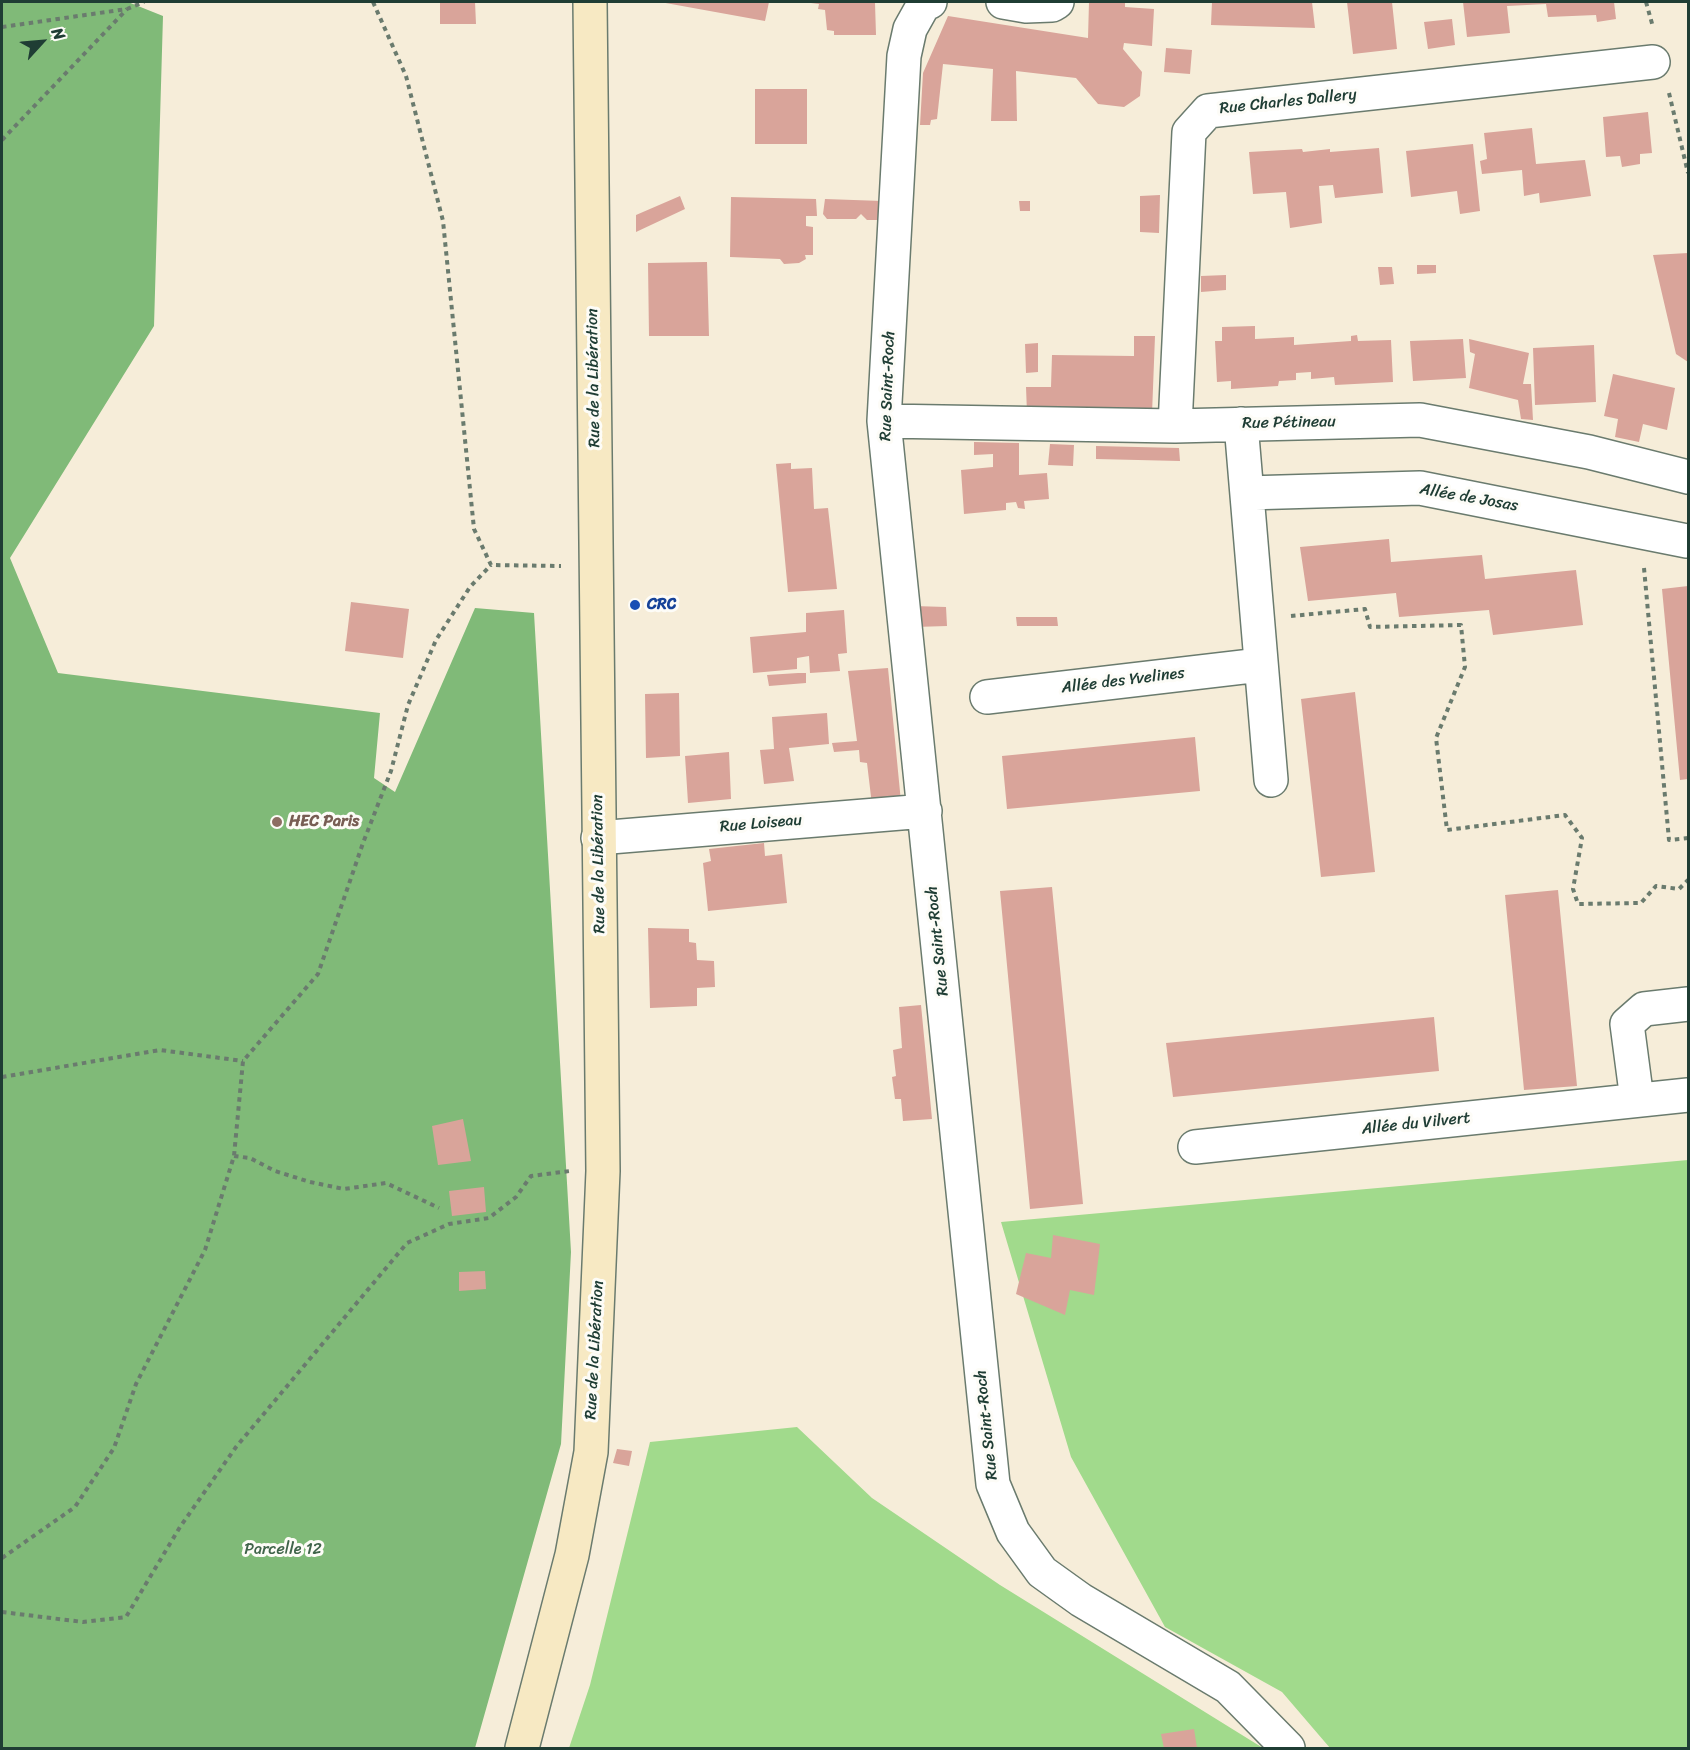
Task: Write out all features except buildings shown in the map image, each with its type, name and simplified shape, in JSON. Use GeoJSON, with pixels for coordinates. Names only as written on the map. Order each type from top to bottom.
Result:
{"type":"FeatureCollection","features":[{"type":"Feature","properties":{"kind":"main road","name":"Rue de la Libération"},"geometry":{"type":"LineString","coordinates":[[513,1749],[525,1733],[572,1555],[591,1452],[603,1171],[590,2]]}},
{"type":"Feature","properties":{"kind":"street","name":"Rue Saint-Roch"},"geometry":{"type":"LineString","coordinates":[[930,2],[924,4],[910,29],[904,56],[884,421],[902,620],[925,811],[993,1484],[1013,1532],[1042,1572],[1081,1600],[1228,1687],[1287,1749]]}},
{"type":"Feature","properties":{"kind":"street"},"geometry":{"type":"LineString","coordinates":[[1003,2],[1026,6],[1057,2]]}},
{"type":"Feature","properties":{"kind":"street","name":"Rue Charles Dallery"},"geometry":{"type":"LineString","coordinates":[[1175,426],[1189,132],[1208,111],[1660,73]]}},
{"type":"Feature","properties":{"kind":"street","name":"Rue Pétineau"},"geometry":{"type":"LineString","coordinates":[[884,421],[1175,426],[1420,420],[1589,452],[1689,477]]}},
{"type":"Feature","properties":{"kind":"street"},"geometry":{"type":"LineString","coordinates":[[1241,424],[1271,780]]}},
{"type":"Feature","properties":{"kind":"street","name":"Allée de Josas"},"geometry":{"type":"LineString","coordinates":[[1247,493],[1420,488],[1687,541]]}},
{"type":"Feature","properties":{"kind":"street","name":"Allée des Yvelines"},"geometry":{"type":"LineString","coordinates":[[987,698],[1260,665]]}},
{"type":"Feature","properties":{"kind":"street","name":"Rue Loiseau"},"geometry":{"type":"LineString","coordinates":[[598,838],[925,811]]}},
{"type":"Feature","properties":{"kind":"street"},"geometry":{"type":"LineString","coordinates":[[1637,1100],[1627,1024],[1644,1009],[1689,1004]]}},
{"type":"Feature","properties":{"kind":"street","name":"Allée du Vilvert"},"geometry":{"type":"LineString","coordinates":[[1195,1147],[1689,1095]]}},
{"type":"Feature","properties":{"kind":"path"},"geometry":{"type":"LineString","coordinates":[[2,27],[127,9],[144,2]]}},
{"type":"Feature","properties":{"kind":"path"},"geometry":{"type":"LineString","coordinates":[[373,2],[406,76],[443,221],[474,529],[491,565]]}},
{"type":"Feature","properties":{"kind":"path"},"geometry":{"type":"LineString","coordinates":[[2,140],[127,9]]}},
{"type":"Feature","properties":{"kind":"path"},"geometry":{"type":"LineString","coordinates":[[1660,73],[1689,173]]}},
{"type":"Feature","properties":{"kind":"path"},"geometry":{"type":"LineString","coordinates":[[1640,532],[1669,840],[1689,838]]}},
{"type":"Feature","properties":{"kind":"path"},"geometry":{"type":"LineString","coordinates":[[2,1558],[75,1507],[114,1448],[136,1383],[205,1250],[234,1156],[243,1061],[318,974],[391,771],[408,705],[436,640],[470,587],[491,565],[595,567]]}},
{"type":"Feature","properties":{"kind":"path"},"geometry":{"type":"LineString","coordinates":[[1257,620],[1365,609],[1370,627],[1461,625],[1465,667],[1436,738],[1447,830],[1566,815],[1582,838],[1573,889],[1578,904],[1641,903],[1656,886],[1679,889],[1689,880]]}},
{"type":"Feature","properties":{"kind":"path"},"geometry":{"type":"LineString","coordinates":[[2,1077],[160,1050],[243,1061]]}},
{"type":"Feature","properties":{"kind":"path"},"geometry":{"type":"LineString","coordinates":[[234,1156],[250,1158],[275,1171],[310,1182],[344,1189],[386,1183],[439,1208]]}},
{"type":"Feature","properties":{"kind":"path"},"geometry":{"type":"LineString","coordinates":[[2,1612],[83,1622],[126,1617],[180,1527],[236,1447],[408,1243],[449,1224],[489,1218],[516,1197],[531,1176],[557,1171],[603,1171]]}},
{"type":"Feature","properties":{"kind":"green space","name":"HEC Paris"},"geometry":{"type":"Polygon","coordinates":[[[2,2],[128,2],[163,16],[154,326],[10,558],[58,673],[380,713],[374,778],[395,792],[475,608],[534,613],[571,1252],[561,1444],[475,1748],[2,1748],[2,2]]]}},
{"type":"Feature","properties":{"kind":"green space"},"geometry":{"type":"Polygon","coordinates":[[[1688,1160],[1688,1748],[1330,1748],[1282,1692],[1165,1627],[1071,1457],[1001,1222],[1688,1160]]]}},
{"type":"Feature","properties":{"kind":"green space"},"geometry":{"type":"Polygon","coordinates":[[[797,1427],[872,1498],[1000,1585],[1263,1748],[569,1748],[590,1685],[650,1442],[797,1427]]]}},
{"type":"Feature","properties":{"kind":"place","name":"CRC"},"geometry":{"type":"Point","coordinates":[635,605]}},
{"type":"Feature","properties":{"kind":"place","name":"HEC Paris"},"geometry":{"type":"Point","coordinates":[277,822]}},
{"type":"Feature","properties":{"kind":"park label","name":"Parcelle 12"},"geometry":{"type":"Point","coordinates":[283,1550]}}]}
